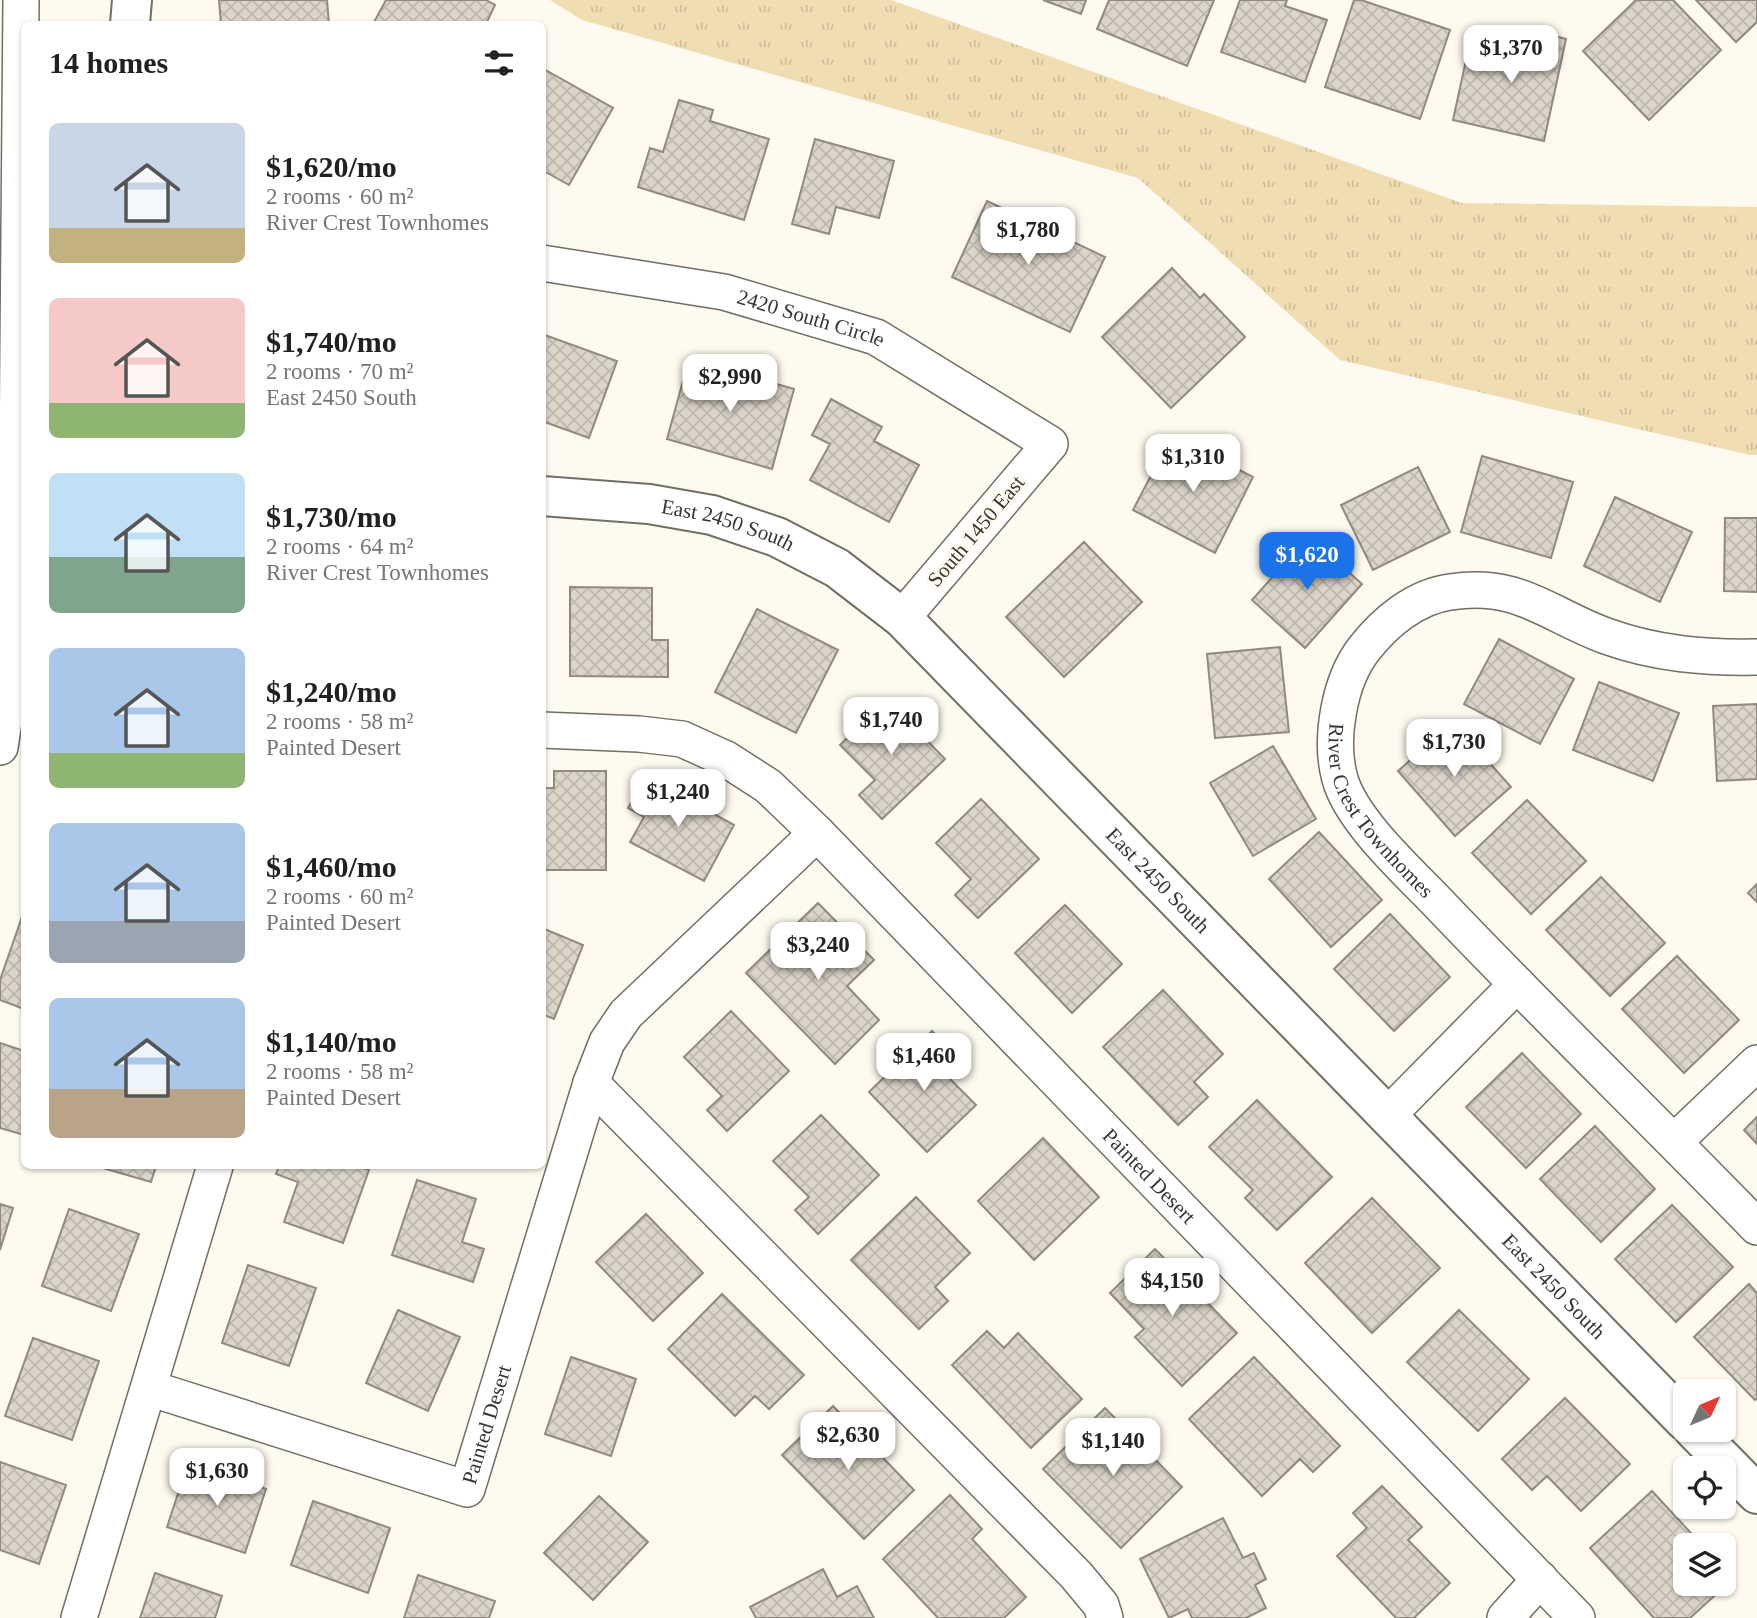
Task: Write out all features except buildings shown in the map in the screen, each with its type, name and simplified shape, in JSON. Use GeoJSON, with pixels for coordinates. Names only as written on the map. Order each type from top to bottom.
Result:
{"type":"FeatureCollection","features":[{"type":"Feature","properties":{"kind":"street"},"geometry":{"type":"LineString","coordinates":[[0,747],[20,582],[21,0]]}},
{"type":"Feature","properties":{"kind":"street"},"geometry":{"type":"LineString","coordinates":[[130,21],[132,0]]}},
{"type":"Feature","properties":{"kind":"street","name":"2420 South Circle"},"geometry":{"type":"LineString","coordinates":[[546,264],[724,292],[876,337],[1050,444]]}},
{"type":"Feature","properties":{"kind":"street","name":"South 1450 East"},"geometry":{"type":"LineString","coordinates":[[902,618],[1050,444]]}},
{"type":"Feature","properties":{"kind":"street","name":"East 2450 South"},"geometry":{"type":"LineString","coordinates":[[546,496],[649,505],[712,514],[777,537],[837,568],[902,618],[1673,1409]]}},
{"type":"Feature","properties":{"kind":"street","name":"River Crest Townhomes"},"geometry":{"type":"LineString","coordinates":[[1757,657],[1714,658],[1654,651],[1604,635],[1534,601],[1488,589],[1448,592],[1415,604],[1378,630],[1355,661],[1340,699],[1336,738],[1340,779],[1362,822],[1517,984],[1757,1227]]}},
{"type":"Feature","properties":{"kind":"street","name":"Painted Desert"},"geometry":{"type":"LineString","coordinates":[[546,730],[639,734],[682,739],[726,760],[768,786],[817,833],[1577,1618]]}},
{"type":"Feature","properties":{"kind":"street","name":"Painted Desert"},"geometry":{"type":"LineString","coordinates":[[149,1388],[467,1489],[607,1042],[626,1014],[817,833]]}},
{"type":"Feature","properties":{"kind":"street"},"geometry":{"type":"LineString","coordinates":[[1388,1115],[1517,984]]}},
{"type":"Feature","properties":{"kind":"street"},"geometry":{"type":"LineString","coordinates":[[1674,1142],[1757,1063]]}},
{"type":"Feature","properties":{"kind":"street"},"geometry":{"type":"LineString","coordinates":[[592,1083],[1076,1575],[1101,1605],[1105,1618]]}},
{"type":"Feature","properties":{"kind":"street"},"geometry":{"type":"LineString","coordinates":[[79,1618],[214,1169]]}},
{"type":"Feature","properties":{"kind":"street"},"geometry":{"type":"LineString","coordinates":[[1706,1442],[1757,1494]]}},
{"type":"Feature","properties":{"kind":"street"},"geometry":{"type":"LineString","coordinates":[[1506,1618],[1540,1579]]}},
{"type":"Feature","properties":{"kind":"green space"},"geometry":{"type":"Polygon","coordinates":[[[550,0],[891,0],[1462,203],[1757,207],[1757,455],[1340,360],[1138,178],[582,20],[550,0]]]}}]}
